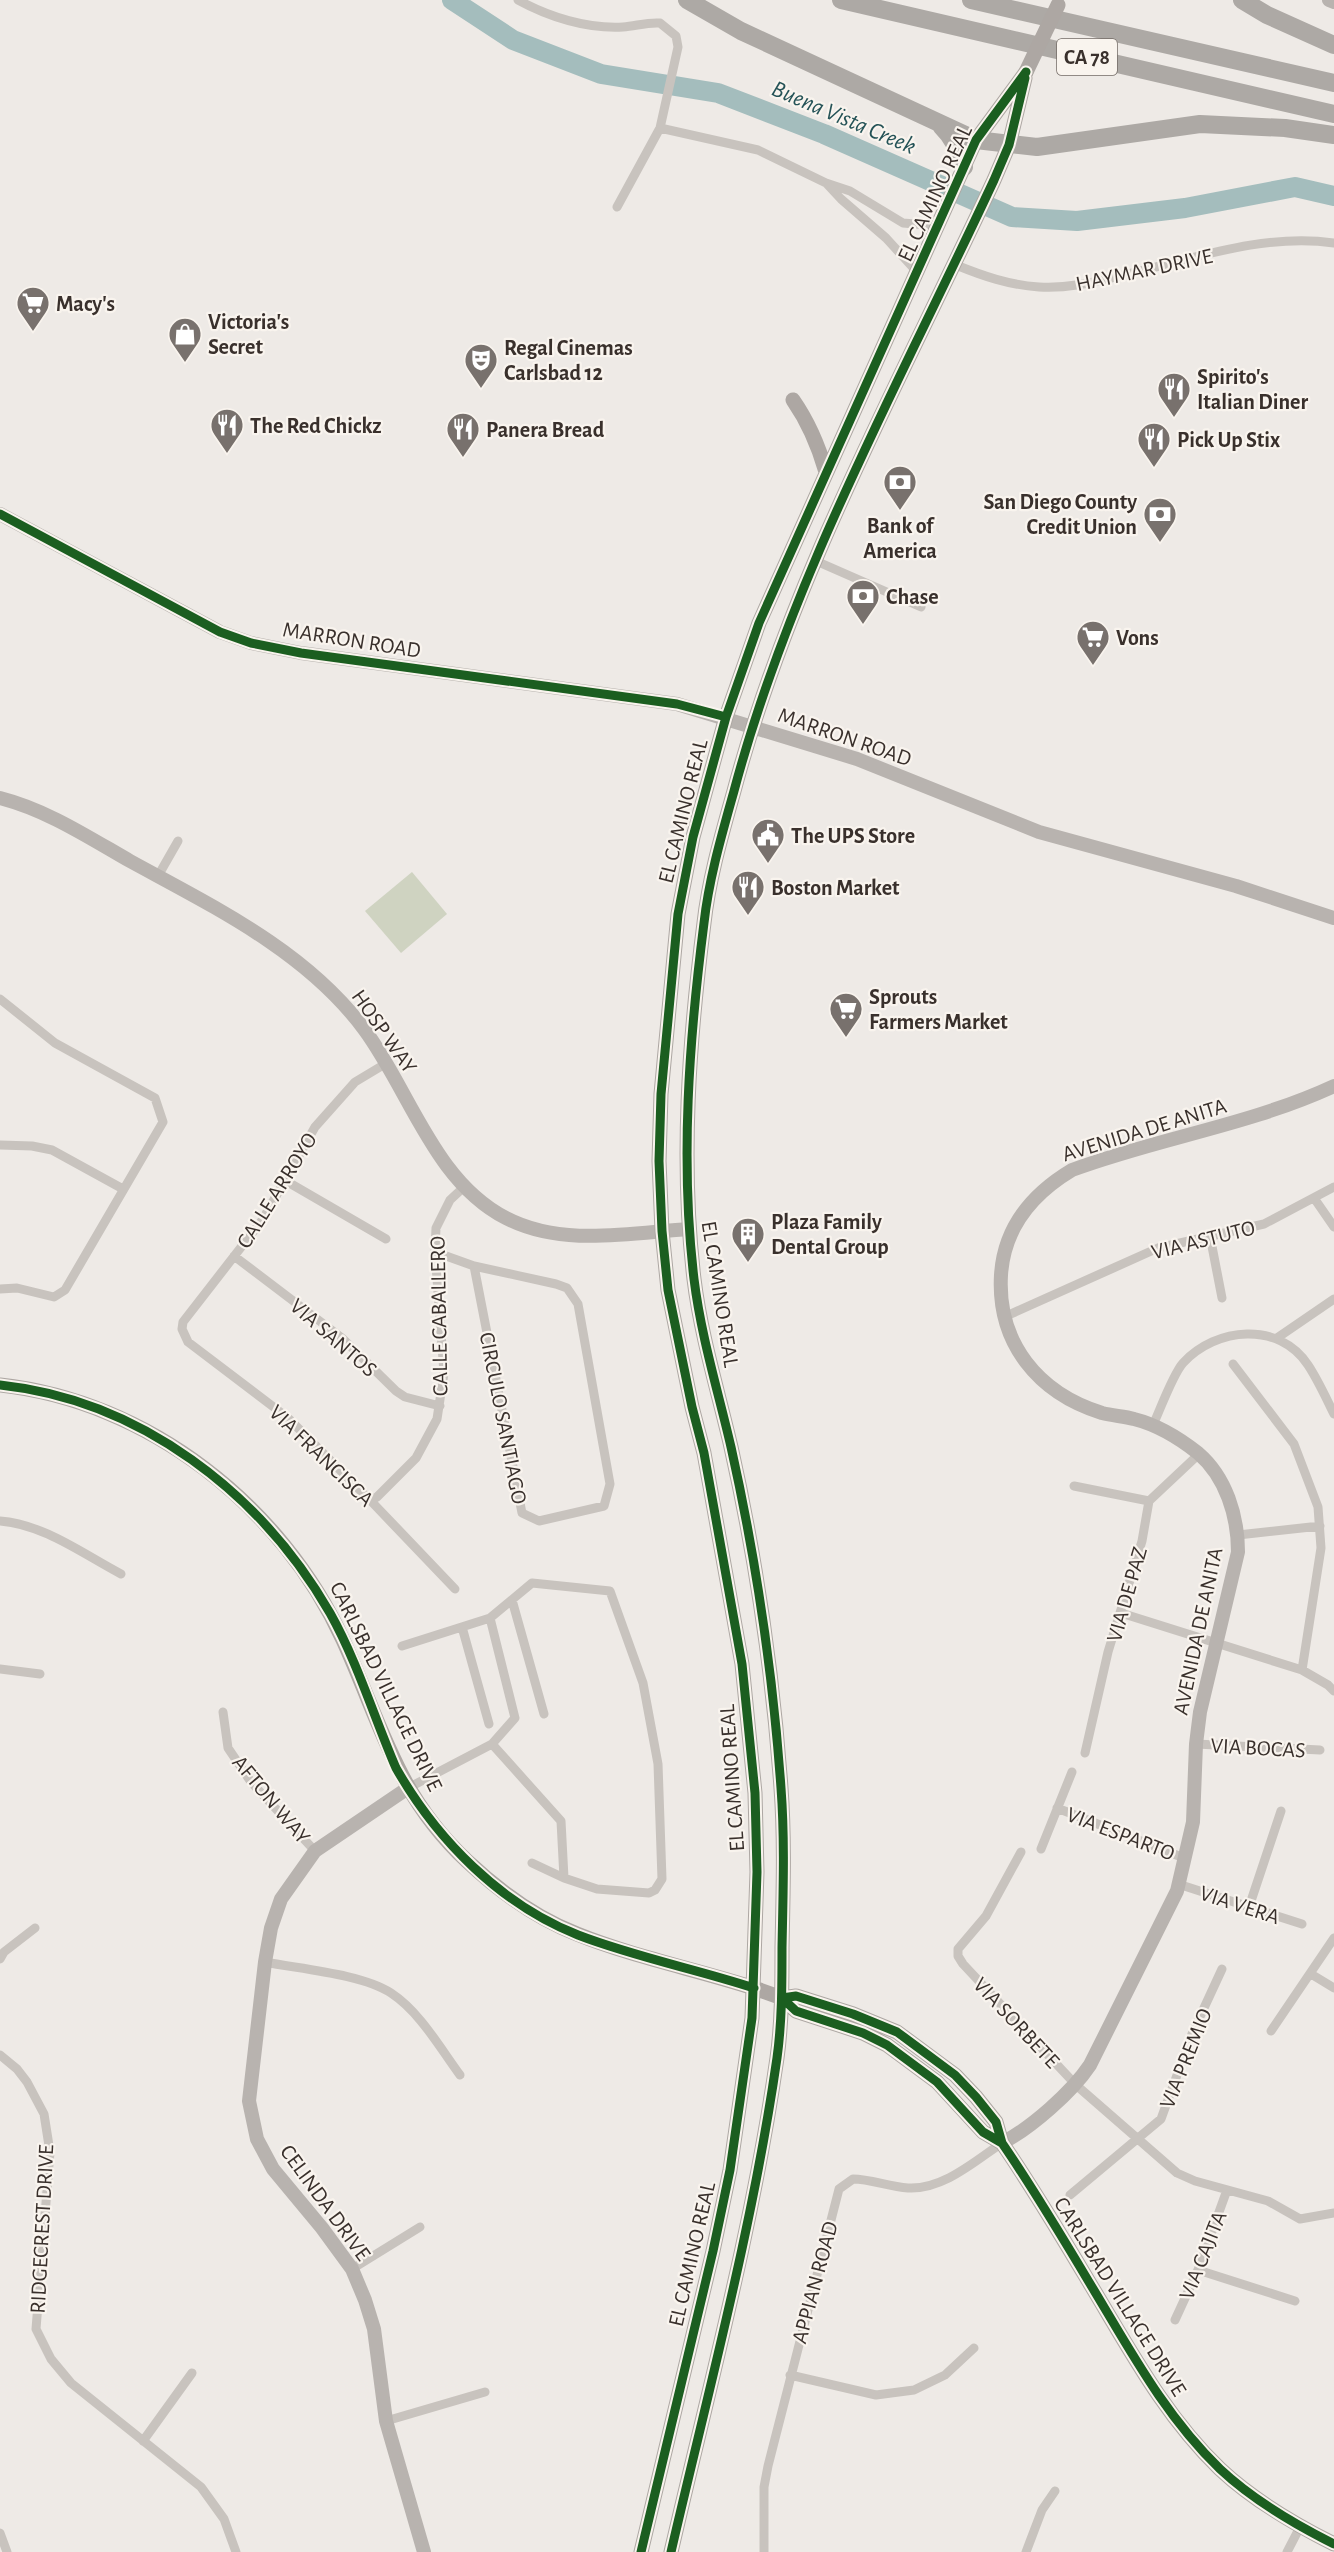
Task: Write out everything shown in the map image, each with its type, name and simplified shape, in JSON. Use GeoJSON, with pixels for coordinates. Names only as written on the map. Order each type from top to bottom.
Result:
{"type":"FeatureCollection","features":[{"type":"Feature","properties":{"kind":"highway"},"geometry":{"type":"LineString","coordinates":[[687,0],[741,31],[976,140],[1037,147],[1200,124],[1285,128],[1334,135]]}},
{"type":"Feature","properties":{"kind":"highway","name":"CA 78"},"geometry":{"type":"LineString","coordinates":[[841,0],[1334,114]]}},
{"type":"Feature","properties":{"kind":"highway","name":"CA 78"},"geometry":{"type":"LineString","coordinates":[[971,0],[1334,83]]}},
{"type":"Feature","properties":{"kind":"highway"},"geometry":{"type":"LineString","coordinates":[[1242,0],[1274,18],[1334,45]]}},
{"type":"Feature","properties":{"kind":"highway"},"geometry":{"type":"LineString","coordinates":[[938,123],[951,136],[959,150],[964,167]]}},
{"type":"Feature","properties":{"kind":"main road"},"geometry":{"type":"LineString","coordinates":[[1026,72],[1060,0]]}},
{"type":"Feature","properties":{"kind":"main road","name":"EL CAMINO REAL"},"geometry":{"type":"LineString","coordinates":[[642,2552],[711,2263],[730,2170],[752,2019],[757,1872],[754,1793],[742,1664],[704,1453],[668,1290],[662,1231],[659,1161],[661,1094],[678,914],[693,837],[726,717],[759,623],[976,140],[1026,72]]}},
{"type":"Feature","properties":{"kind":"main road","name":"EL CAMINO REAL"},"geometry":{"type":"LineString","coordinates":[[671,2552],[742,2257],[777,2054],[782,1998],[782,1824],[769,1660],[731,1448],[718,1401],[695,1286],[689,1229],[688,1096],[704,918],[719,844],[751,725],[789,618],[994,180],[1009,145],[1026,72]]}},
{"type":"Feature","properties":{"kind":"main road"},"geometry":{"type":"LineString","coordinates":[[793,400],[817,440],[826,472]]}},
{"type":"Feature","properties":{"kind":"main road","name":"CARLSBAD VILLAGE DRIVE"},"geometry":{"type":"LineString","coordinates":[[0,1385],[67,1400],[126,1422],[160,1439],[198,1463],[250,1507],[294,1557],[331,1614],[396,1768],[408,1788],[438,1830],[466,1860],[515,1901],[537,1915],[578,1935],[782,1998],[796,1996],[854,2014],[897,2032],[955,2075],[996,2122],[1002,2143],[1089,2282],[1137,2365],[1166,2408],[1220,2469],[1300,2528],[1334,2544]]}},
{"type":"Feature","properties":{"kind":"street"},"geometry":{"type":"LineString","coordinates":[[518,0],[556,17],[596,26],[623,27],[660,23],[670,28],[676,36],[678,47],[660,128],[616,207]]}},
{"type":"Feature","properties":{"kind":"street"},"geometry":{"type":"LineString","coordinates":[[1329,0],[1334,2]]}},
{"type":"Feature","properties":{"kind":"street"},"geometry":{"type":"LineString","coordinates":[[660,128],[758,150],[826,183],[850,191],[903,223],[939,226]]}},
{"type":"Feature","properties":{"kind":"street"},"geometry":{"type":"LineString","coordinates":[[826,183],[886,238],[918,273]]}},
{"type":"Feature","properties":{"kind":"street","name":"HAYMAR DRIVE"},"geometry":{"type":"LineString","coordinates":[[956,265],[1012,285],[1079,286],[1257,244],[1289,241],[1334,243]]}},
{"type":"Feature","properties":{"kind":"street","name":"MARRON ROAD"},"geometry":{"type":"LineString","coordinates":[[0,513],[220,632],[251,643],[301,653],[677,704],[726,717],[857,759],[1039,832],[1236,886],[1334,918]]}},
{"type":"Feature","properties":{"kind":"street"},"geometry":{"type":"LineString","coordinates":[[816,561],[921,607]]}},
{"type":"Feature","properties":{"kind":"street","name":"HOSP WAY"},"geometry":{"type":"LineString","coordinates":[[0,798],[20,803],[53,818],[158,876],[244,925],[323,982],[352,1013],[454,1177],[485,1206],[507,1219],[550,1233],[582,1235],[689,1229]]}},
{"type":"Feature","properties":{"kind":"street"},"geometry":{"type":"LineString","coordinates":[[158,876],[178,841]]}},
{"type":"Feature","properties":{"kind":"street"},"geometry":{"type":"LineString","coordinates":[[0,999],[56,1043],[155,1098],[163,1122],[65,1290],[54,1297],[17,1288],[0,1289]]}},
{"type":"Feature","properties":{"kind":"street","name":"CALLE ARROYO"},"geometry":{"type":"LineString","coordinates":[[182,1329],[183,1322],[263,1219],[315,1127],[355,1082],[385,1064]]}},
{"type":"Feature","properties":{"kind":"street","name":"AVENIDA DE ANITA"},"geometry":{"type":"LineString","coordinates":[[1002,2143],[1015,2136],[1076,2085],[1090,2065],[1177,1891],[1193,1822],[1196,1743],[1200,1712],[1238,1551],[1238,1535],[1229,1497],[1211,1467],[1199,1454],[1168,1432],[1153,1425],[1104,1414],[1069,1400],[1039,1377],[1022,1357],[1006,1329],[1000,1294],[1006,1246],[1025,1207],[1054,1180],[1072,1170],[1253,1117],[1334,1086]]}},
{"type":"Feature","properties":{"kind":"street"},"geometry":{"type":"LineString","coordinates":[[0,1145],[32,1146],[52,1150],[123,1189]]}},
{"type":"Feature","properties":{"kind":"street"},"geometry":{"type":"LineString","coordinates":[[286,1181],[386,1239]]}},
{"type":"Feature","properties":{"kind":"street","name":"CALLE CABALLERO"},"geometry":{"type":"LineString","coordinates":[[370,1500],[377,1497],[416,1458],[437,1419],[444,1373],[435,1252],[436,1228],[450,1200],[464,1187]]}},
{"type":"Feature","properties":{"kind":"street","name":"VIA ASTUTO"},"geometry":{"type":"LineString","coordinates":[[1004,1317],[1158,1248],[1264,1224],[1334,1187]]}},
{"type":"Feature","properties":{"kind":"street"},"geometry":{"type":"LineString","coordinates":[[1314,1198],[1334,1227]]}},
{"type":"Feature","properties":{"kind":"street"},"geometry":{"type":"LineString","coordinates":[[1210,1236],[1222,1298]]}},
{"type":"Feature","properties":{"kind":"street"},"geometry":{"type":"LineString","coordinates":[[435,1252],[474,1266]]}},
{"type":"Feature","properties":{"kind":"street","name":"VIA SANTOS"},"geometry":{"type":"LineString","coordinates":[[234,1256],[342,1338],[396,1392],[405,1397],[440,1406]]}},
{"type":"Feature","properties":{"kind":"street","name":"CIRCULO SANTIAGO"},"geometry":{"type":"LineString","coordinates":[[474,1266],[567,1288],[578,1304],[610,1484],[604,1506],[538,1521],[522,1513],[474,1266]]}},
{"type":"Feature","properties":{"kind":"street"},"geometry":{"type":"LineString","coordinates":[[1277,1338],[1334,1299]]}},
{"type":"Feature","properties":{"kind":"street","name":"VIA FRANCISCA"},"geometry":{"type":"LineString","coordinates":[[182,1329],[189,1342],[288,1418],[455,1589]]}},
{"type":"Feature","properties":{"kind":"street"},"geometry":{"type":"LineString","coordinates":[[1153,1425],[1182,1364],[1206,1344],[1246,1333],[1277,1338],[1293,1348],[1308,1364],[1334,1414]]}},
{"type":"Feature","properties":{"kind":"street"},"geometry":{"type":"LineString","coordinates":[[1233,1364],[1294,1444],[1318,1507],[1321,1548],[1302,1670]]}},
{"type":"Feature","properties":{"kind":"street"},"geometry":{"type":"LineString","coordinates":[[1074,1486],[1149,1501],[1199,1454]]}},
{"type":"Feature","properties":{"kind":"street","name":"VIA DE PAZ"},"geometry":{"type":"LineString","coordinates":[[1085,1753],[1108,1652],[1142,1540],[1149,1501]]}},
{"type":"Feature","properties":{"kind":"street"},"geometry":{"type":"LineString","coordinates":[[0,1521],[38,1529],[121,1574]]}},
{"type":"Feature","properties":{"kind":"street"},"geometry":{"type":"LineString","coordinates":[[1238,1535],[1320,1526]]}},
{"type":"Feature","properties":{"kind":"street"},"geometry":{"type":"LineString","coordinates":[[402,1646],[490,1618],[532,1583],[610,1591],[643,1683],[658,1764],[663,1879],[655,1890],[649,1893],[597,1889],[564,1878],[532,1863]]}},
{"type":"Feature","properties":{"kind":"street"},"geometry":{"type":"LineString","coordinates":[[512,1600],[544,1714]]}},
{"type":"Feature","properties":{"kind":"street"},"geometry":{"type":"LineString","coordinates":[[1121,1613],[1302,1670],[1332,1685]]}},
{"type":"Feature","properties":{"kind":"street"},"geometry":{"type":"LineString","coordinates":[[408,1788],[492,1744],[515,1719],[490,1618]]}},
{"type":"Feature","properties":{"kind":"street"},"geometry":{"type":"LineString","coordinates":[[462,1627],[489,1724]]}},
{"type":"Feature","properties":{"kind":"street"},"geometry":{"type":"LineString","coordinates":[[0,1669],[40,1674]]}},
{"type":"Feature","properties":{"kind":"street","name":"AFTON WAY"},"geometry":{"type":"LineString","coordinates":[[224,1712],[228,1748],[251,1782],[315,1851]]}},
{"type":"Feature","properties":{"kind":"street","name":"VIA BOCAS"},"geometry":{"type":"LineString","coordinates":[[1196,1743],[1320,1750]]}},
{"type":"Feature","properties":{"kind":"street"},"geometry":{"type":"LineString","coordinates":[[492,1744],[561,1821],[564,1878]]}},
{"type":"Feature","properties":{"kind":"street"},"geometry":{"type":"LineString","coordinates":[[1041,1849],[1072,1772]]}},
{"type":"Feature","properties":{"kind":"street","name":"CELINDA DRIVE"},"geometry":{"type":"LineString","coordinates":[[408,1788],[315,1851],[281,1899],[271,1928],[265,1962],[249,2101],[257,2139],[273,2169],[322,2228],[352,2269],[374,2329],[386,2421],[424,2552]]}},
{"type":"Feature","properties":{"kind":"street","name":"VIA ESPARTO"},"geometry":{"type":"LineString","coordinates":[[1057,1808],[1184,1858]]}},
{"type":"Feature","properties":{"kind":"street"},"geometry":{"type":"LineString","coordinates":[[1249,1906],[1281,1812]]}},
{"type":"Feature","properties":{"kind":"street","name":"VIA SORBETE"},"geometry":{"type":"LineString","coordinates":[[1021,1852],[986,1916],[958,1949],[959,1959],[1076,2085],[1177,2173],[1195,2181],[1268,2201],[1300,2219],[1334,2213]]}},
{"type":"Feature","properties":{"kind":"street","name":"VIA VERA"},"geometry":{"type":"LineString","coordinates":[[1178,1884],[1302,1924]]}},
{"type":"Feature","properties":{"kind":"street"},"geometry":{"type":"LineString","coordinates":[[0,1959],[4,1952],[35,1928]]}},
{"type":"Feature","properties":{"kind":"street"},"geometry":{"type":"LineString","coordinates":[[1271,2031],[1334,1938]]}},
{"type":"Feature","properties":{"kind":"street"},"geometry":{"type":"LineString","coordinates":[[265,1962],[354,1979],[391,1994],[412,2011],[460,2075]]}},
{"type":"Feature","properties":{"kind":"street","name":"VIA PREMIO"},"geometry":{"type":"LineString","coordinates":[[1070,2195],[1161,2119],[1192,2034],[1222,1969]]}},
{"type":"Feature","properties":{"kind":"street"},"geometry":{"type":"LineString","coordinates":[[1311,1974],[1334,1988]]}},
{"type":"Feature","properties":{"kind":"street","name":"RIDGECREST DRIVE"},"geometry":{"type":"LineString","coordinates":[[0,2055],[17,2068],[44,2114],[50,2152],[36,2329],[51,2359],[71,2383],[201,2487],[224,2519],[236,2552]]}},
{"type":"Feature","properties":{"kind":"street","name":"APPIAN ROAD"},"geometry":{"type":"LineString","coordinates":[[764,2552],[764,2487],[837,2192],[843,2184],[853,2179],[896,2187],[919,2187],[954,2175],[1002,2143]]}},
{"type":"Feature","properties":{"kind":"street","name":"VIA CAJITA"},"geometry":{"type":"LineString","coordinates":[[1176,2320],[1198,2270],[1227,2190]]}},
{"type":"Feature","properties":{"kind":"street"},"geometry":{"type":"LineString","coordinates":[[352,2269],[420,2227]]}},
{"type":"Feature","properties":{"kind":"street"},"geometry":{"type":"LineString","coordinates":[[1198,2270],[1295,2301]]}},
{"type":"Feature","properties":{"kind":"street"},"geometry":{"type":"LineString","coordinates":[[790,2375],[876,2395],[914,2390],[945,2375],[974,2348]]}},
{"type":"Feature","properties":{"kind":"street"},"geometry":{"type":"LineString","coordinates":[[143,2441],[192,2373]]}},
{"type":"Feature","properties":{"kind":"street"},"geometry":{"type":"LineString","coordinates":[[386,2421],[485,2391]]}},
{"type":"Feature","properties":{"kind":"street"},"geometry":{"type":"LineString","coordinates":[[1026,2552],[1042,2510],[1055,2491]]}},
{"type":"Feature","properties":{"kind":"street"},"geometry":{"type":"LineString","coordinates":[[1287,2552],[1300,2528]]}},
{"type":"Feature","properties":{"kind":"street"},"geometry":{"type":"LineString","coordinates":[[0,2533],[8,2552]]}},
{"type":"Feature","properties":{"kind":"green space"},"geometry":{"type":"Polygon","coordinates":[[[412,872],[447,914],[401,953],[365,911],[412,872]]]}},
{"type":"Feature","properties":{"kind":"waterway","name":"Buena Vista Creek"},"geometry":{"type":"LineString","coordinates":[[452,0],[513,40],[601,74],[718,93],[824,134],[1012,217],[1077,221],[1185,208],[1295,187],[1334,196]]}},
{"type":"Feature","properties":{"kind":"cycle path"},"geometry":{"type":"LineString","coordinates":[[641,2552],[713,2251],[730,2170],[752,2018],[757,1872],[755,1793],[742,1664],[704,1453],[668,1290],[662,1231],[659,1161],[661,1094],[678,914],[693,837],[726,717],[759,623],[976,140],[1026,72]]}},
{"type":"Feature","properties":{"kind":"cycle path"},"geometry":{"type":"LineString","coordinates":[[671,2552],[756,2183],[777,2058],[782,1990],[782,1808],[778,1745],[768,1660],[756,1574],[740,1489],[701,1321],[690,1235],[688,1101],[694,1011],[706,906],[716,856],[734,791],[758,712],[786,633],[850,480],[994,180],[1009,145],[1025,78]]}},
{"type":"Feature","properties":{"kind":"cycle path"},"geometry":{"type":"LineString","coordinates":[[0,514],[220,632],[251,643],[301,653],[677,704],[726,717]]}},
{"type":"Feature","properties":{"kind":"cycle path"},"geometry":{"type":"LineString","coordinates":[[0,1385],[52,1394],[101,1410],[148,1432],[192,1460],[232,1492],[269,1529],[302,1569],[340,1631],[396,1768],[412,1795],[451,1844],[497,1888],[549,1922],[578,1935],[621,1950],[754,1988]]}},
{"type":"Feature","properties":{"kind":"cycle path"},"geometry":{"type":"LineString","coordinates":[[782,1998],[796,1996],[853,2014],[897,2032],[955,2075],[996,2122],[1002,2143],[1047,2212],[1164,2404],[1200,2448],[1246,2491],[1289,2520],[1334,2544]]}},
{"type":"Feature","properties":{"kind":"cycle path"},"geometry":{"type":"LineString","coordinates":[[782,1998],[796,2011],[863,2033],[887,2045],[937,2082],[983,2132],[1002,2143]]}},
{"type":"Feature","properties":{"kind":"place","name":"Macy's"},"geometry":{"type":"Point","coordinates":[33,332]}},
{"type":"Feature","properties":{"kind":"place","name":"Victoria's Secret"},"geometry":{"type":"Point","coordinates":[185,363]}},
{"type":"Feature","properties":{"kind":"place","name":"Regal Cinemas Carlsbad 12"},"geometry":{"type":"Point","coordinates":[481,389]}},
{"type":"Feature","properties":{"kind":"place","name":"Spirito's Italian Diner"},"geometry":{"type":"Point","coordinates":[1174,418]}},
{"type":"Feature","properties":{"kind":"place","name":"The Red Chickz"},"geometry":{"type":"Point","coordinates":[227,454]}},
{"type":"Feature","properties":{"kind":"place","name":"Panera Bread"},"geometry":{"type":"Point","coordinates":[463,458]}},
{"type":"Feature","properties":{"kind":"place","name":"Pick Up Stix"},"geometry":{"type":"Point","coordinates":[1154,468]}},
{"type":"Feature","properties":{"kind":"place","name":"Bank of America"},"geometry":{"type":"Point","coordinates":[900,511]}},
{"type":"Feature","properties":{"kind":"place","name":"San Diego County Credit Union"},"geometry":{"type":"Point","coordinates":[1160,543]}},
{"type":"Feature","properties":{"kind":"place","name":"Chase"},"geometry":{"type":"Point","coordinates":[863,625]}},
{"type":"Feature","properties":{"kind":"place","name":"Vons"},"geometry":{"type":"Point","coordinates":[1093,666]}},
{"type":"Feature","properties":{"kind":"place","name":"The UPS Store"},"geometry":{"type":"Point","coordinates":[768,864]}},
{"type":"Feature","properties":{"kind":"place","name":"Boston Market"},"geometry":{"type":"Point","coordinates":[748,916]}},
{"type":"Feature","properties":{"kind":"place","name":"Sprouts Farmers Market"},"geometry":{"type":"Point","coordinates":[846,1038]}},
{"type":"Feature","properties":{"kind":"place","name":"Plaza Family Dental Group"},"geometry":{"type":"Point","coordinates":[748,1263]}}]}
